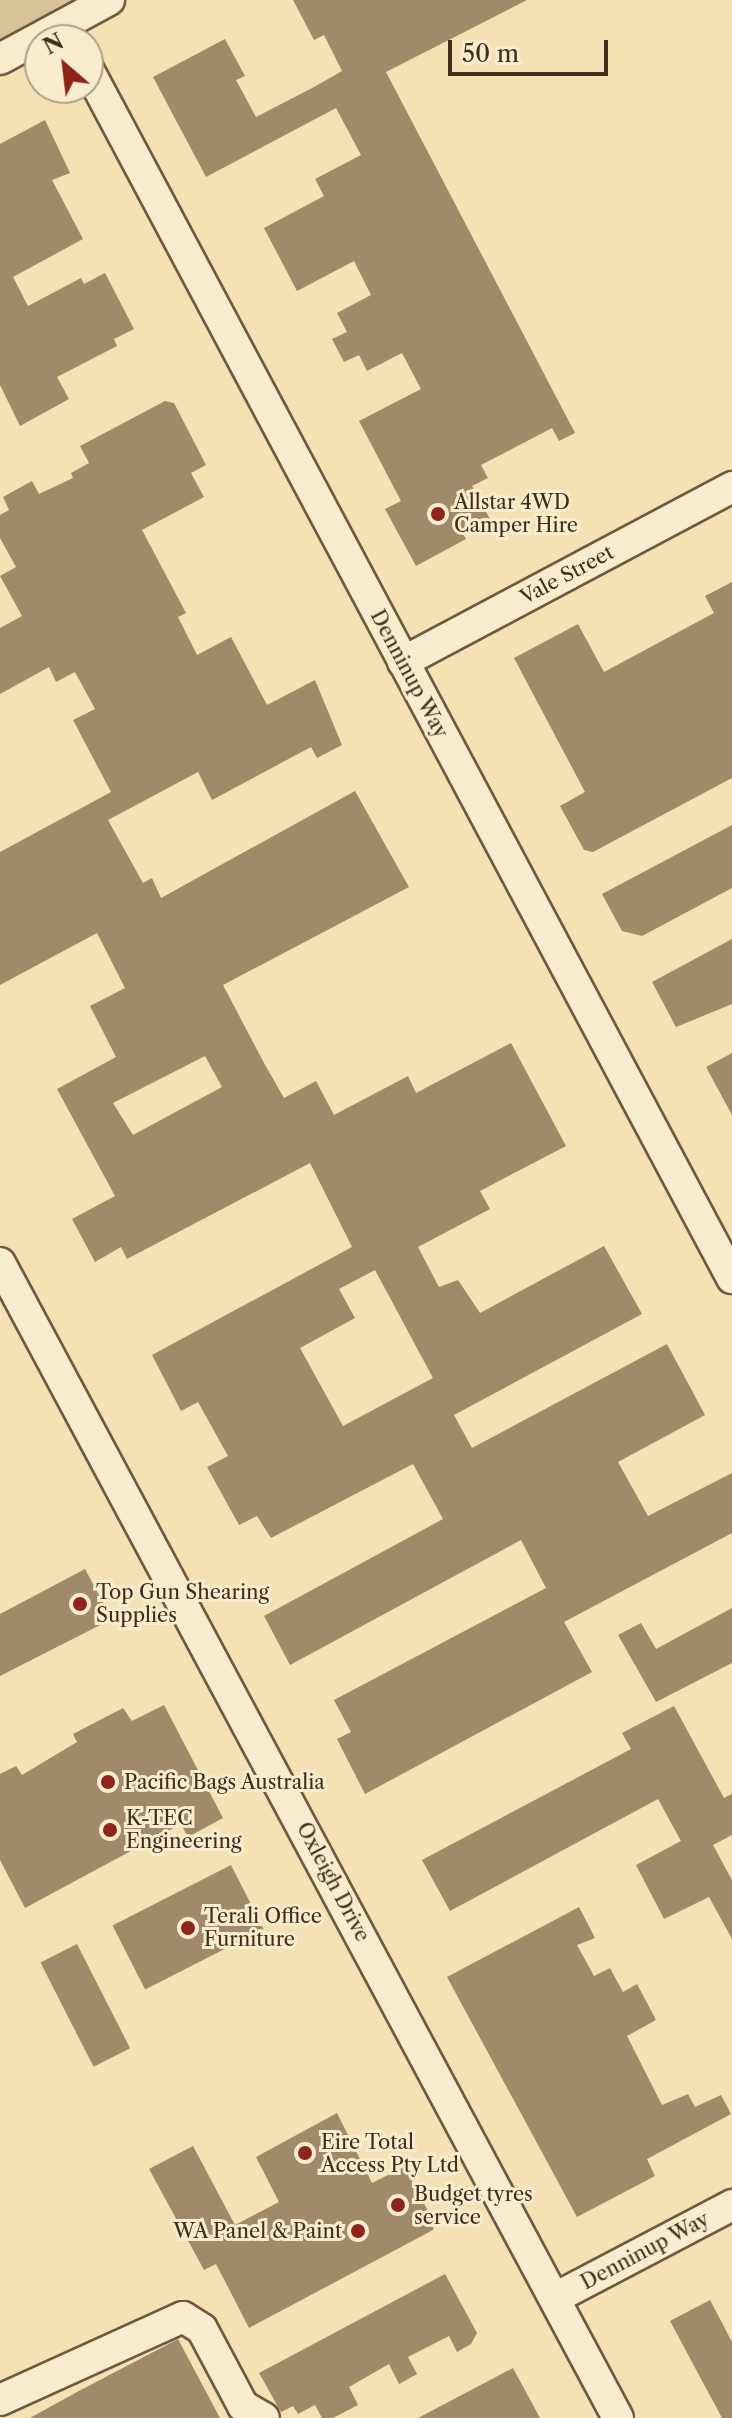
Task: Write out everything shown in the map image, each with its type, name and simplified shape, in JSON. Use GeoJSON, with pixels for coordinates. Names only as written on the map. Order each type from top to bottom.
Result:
{"type":"FeatureCollection","features":[{"type":"Feature","properties":{"kind":"street"},"geometry":{"type":"LineString","coordinates":[[78,24],[109,0]]}},
{"type":"Feature","properties":{"kind":"street"},"geometry":{"type":"LineString","coordinates":[[0,59],[24,49]]}},
{"type":"Feature","properties":{"kind":"street","name":"Denninup Way"},"geometry":{"type":"LineString","coordinates":[[104,99],[732,1278]]}},
{"type":"Feature","properties":{"kind":"street","name":"Vale Street"},"geometry":{"type":"LineString","coordinates":[[403,662],[732,487]]}},
{"type":"Feature","properties":{"kind":"street","name":"Oxleigh Drive"},"geometry":{"type":"LineString","coordinates":[[0,1263],[557,2297],[618,2418]]}},
{"type":"Feature","properties":{"kind":"street","name":"Denninup Way"},"geometry":{"type":"LineString","coordinates":[[557,2297],[732,2205]]}},
{"type":"Feature","properties":{"kind":"street"},"geometry":{"type":"LineString","coordinates":[[0,2400],[183,2317],[202,2329],[243,2406],[264,2418]]}},
{"type":"Feature","properties":{"kind":"shaded area"},"geometry":{"type":"Polygon","coordinates":[[[0,0],[76,0],[32,24],[24,24],[24,28],[0,41],[0,0]]]}},
{"type":"Feature","properties":{"kind":"building"},"geometry":{"type":"Polygon","coordinates":[[[293,0],[527,0],[386,72],[575,433],[559,441],[552,428],[481,465],[488,478],[472,486],[490,519],[463,534],[466,539],[416,566],[385,509],[401,501],[359,421],[421,389],[402,353],[367,371],[359,355],[344,362],[332,339],[347,332],[337,313],[371,295],[354,261],[297,291],[264,228],[324,196],[315,179],[361,155],[336,108],[206,177],[153,77],[225,39],[245,76],[236,80],[256,117],[314,87],[342,71],[324,35],[314,40],[293,0]]]}},
{"type":"Feature","properties":{"kind":"building"},"geometry":{"type":"Polygon","coordinates":[[[45,120],[70,173],[52,180],[83,239],[13,277],[28,306],[81,278],[84,284],[105,273],[134,329],[114,339],[117,346],[57,377],[69,399],[20,426],[0,385],[0,144],[45,120]]]}},
{"type":"Feature","properties":{"kind":"building"},"geometry":{"type":"Polygon","coordinates":[[[165,401],[174,403],[206,465],[191,473],[204,497],[142,530],[186,613],[178,617],[197,655],[231,637],[267,705],[315,680],[342,745],[317,758],[311,747],[212,800],[198,772],[108,820],[143,883],[152,878],[161,898],[355,791],[409,887],[223,985],[264,1063],[284,1098],[316,1081],[334,1115],[408,1076],[416,1093],[511,1043],[566,1146],[480,1191],[490,1209],[418,1247],[439,1287],[458,1280],[480,1313],[604,1246],[642,1314],[454,1415],[472,1448],[667,1344],[705,1415],[618,1462],[648,1516],[732,1473],[732,1533],[564,1622],[592,1672],[365,1794],[337,1739],[351,1732],[334,1700],[546,1588],[521,1540],[290,1665],[264,1616],[443,1519],[413,1464],[271,1538],[257,1516],[239,1525],[207,1467],[228,1456],[198,1402],[181,1411],[152,1355],[352,1247],[310,1163],[127,1259],[121,1247],[95,1262],[72,1219],[115,1196],[57,1089],[116,1057],[90,1006],[125,988],[97,933],[0,985],[0,852],[111,792],[73,720],[95,709],[75,672],[56,682],[49,667],[0,694],[0,628],[22,616],[0,576],[16,567],[0,538],[0,515],[9,510],[3,497],[32,481],[39,494],[73,478],[71,473],[89,463],[80,446],[165,401]],[[205,1056],[113,1103],[133,1135],[222,1087],[205,1056]],[[375,1270],[339,1289],[355,1318],[300,1348],[343,1426],[433,1378],[375,1270]]]}},
{"type":"Feature","properties":{"kind":"building"},"geometry":{"type":"Polygon","coordinates":[[[732,582],[732,778],[593,852],[584,850],[560,806],[585,792],[514,658],[578,624],[604,672],[714,613],[705,596],[732,582]]]}},
{"type":"Feature","properties":{"kind":"building"},"geometry":{"type":"Polygon","coordinates":[[[732,825],[732,888],[642,936],[622,931],[602,894],[732,825]]]}},
{"type":"Feature","properties":{"kind":"building"},"geometry":{"type":"Polygon","coordinates":[[[732,939],[732,1004],[676,1027],[652,982],[732,939]]]}},
{"type":"Feature","properties":{"kind":"building"},"geometry":{"type":"Polygon","coordinates":[[[732,1053],[732,1115],[706,1067],[732,1053]]]}},
{"type":"Feature","properties":{"kind":"building"},"geometry":{"type":"Polygon","coordinates":[[[85,1569],[112,1619],[0,1676],[0,1614],[85,1569]]]}},
{"type":"Feature","properties":{"kind":"building"},"geometry":{"type":"Polygon","coordinates":[[[732,1608],[732,1663],[656,1702],[618,1635],[641,1623],[656,1649],[732,1608]]]}},
{"type":"Feature","properties":{"kind":"building"},"geometry":{"type":"Polygon","coordinates":[[[164,1705],[223,1818],[188,1837],[181,1824],[25,1908],[0,1860],[0,1774],[16,1766],[22,1775],[77,1742],[73,1734],[123,1708],[132,1721],[164,1705]]]}},
{"type":"Feature","properties":{"kind":"building"},"geometry":{"type":"Polygon","coordinates":[[[674,1706],[724,1798],[732,1794],[732,1835],[713,1845],[732,1880],[732,1939],[709,1897],[664,1919],[636,1865],[681,1841],[658,1799],[450,1911],[422,1860],[631,1749],[622,1733],[674,1706]]]}},
{"type":"Feature","properties":{"kind":"building","name":"Terali Office Furniture"},"geometry":{"type":"Polygon","coordinates":[[[231,1865],[264,1929],[145,1990],[112,1925],[231,1865]]]}},
{"type":"Feature","properties":{"kind":"building"},"geometry":{"type":"Polygon","coordinates":[[[579,1907],[595,1938],[577,1945],[594,1976],[610,1968],[623,1992],[637,1984],[656,2020],[627,2036],[662,2105],[688,2094],[695,2107],[721,2095],[731,2114],[647,2159],[655,2176],[577,2217],[447,1977],[579,1907]]]}},
{"type":"Feature","properties":{"kind":"building"},"geometry":{"type":"Polygon","coordinates":[[[77,1944],[130,2048],[94,2067],[40,1963],[77,1944]]]}},
{"type":"Feature","properties":{"kind":"building"},"geometry":{"type":"Polygon","coordinates":[[[337,2113],[372,2183],[404,2167],[434,2222],[433,2230],[249,2328],[216,2264],[204,2270],[149,2169],[193,2146],[235,2225],[279,2202],[256,2157],[337,2113]]]}},
{"type":"Feature","properties":{"kind":"building"},"geometry":{"type":"Polygon","coordinates":[[[445,2274],[477,2333],[471,2344],[457,2352],[449,2336],[408,2357],[417,2374],[399,2384],[389,2364],[349,2387],[358,2405],[333,2418],[322,2418],[315,2405],[298,2414],[293,2406],[281,2412],[259,2373],[445,2274]]]}},
{"type":"Feature","properties":{"kind":"building"},"geometry":{"type":"Polygon","coordinates":[[[710,2300],[732,2342],[732,2418],[722,2418],[670,2321],[710,2300]]]}},
{"type":"Feature","properties":{"kind":"building"},"geometry":{"type":"Polygon","coordinates":[[[178,2339],[220,2418],[30,2418],[77,2392],[178,2339]]]}},
{"type":"Feature","properties":{"kind":"building"},"geometry":{"type":"Polygon","coordinates":[[[513,2368],[540,2418],[418,2418],[513,2368]]]}},
{"type":"Feature","properties":{"kind":"place","name":"Allstar 4WD Camper Hire"},"geometry":{"type":"Point","coordinates":[438,514]}},
{"type":"Feature","properties":{"kind":"place","name":"Top Gun Shearing Supplies"},"geometry":{"type":"Point","coordinates":[80,1604]}},
{"type":"Feature","properties":{"kind":"place","name":"Pacific Bags Australia"},"geometry":{"type":"Point","coordinates":[108,1782]}},
{"type":"Feature","properties":{"kind":"place","name":"K-TEC Engineering"},"geometry":{"type":"Point","coordinates":[110,1830]}},
{"type":"Feature","properties":{"kind":"place","name":"Terali Office Furniture"},"geometry":{"type":"Point","coordinates":[188,1928]}},
{"type":"Feature","properties":{"kind":"place","name":"Eire Total Access Pty Ltd"},"geometry":{"type":"Point","coordinates":[305,2153]}},
{"type":"Feature","properties":{"kind":"place","name":"Budget tyres service"},"geometry":{"type":"Point","coordinates":[398,2205]}},
{"type":"Feature","properties":{"kind":"place","name":"WA Panel & Paint"},"geometry":{"type":"Point","coordinates":[358,2231]}}]}
